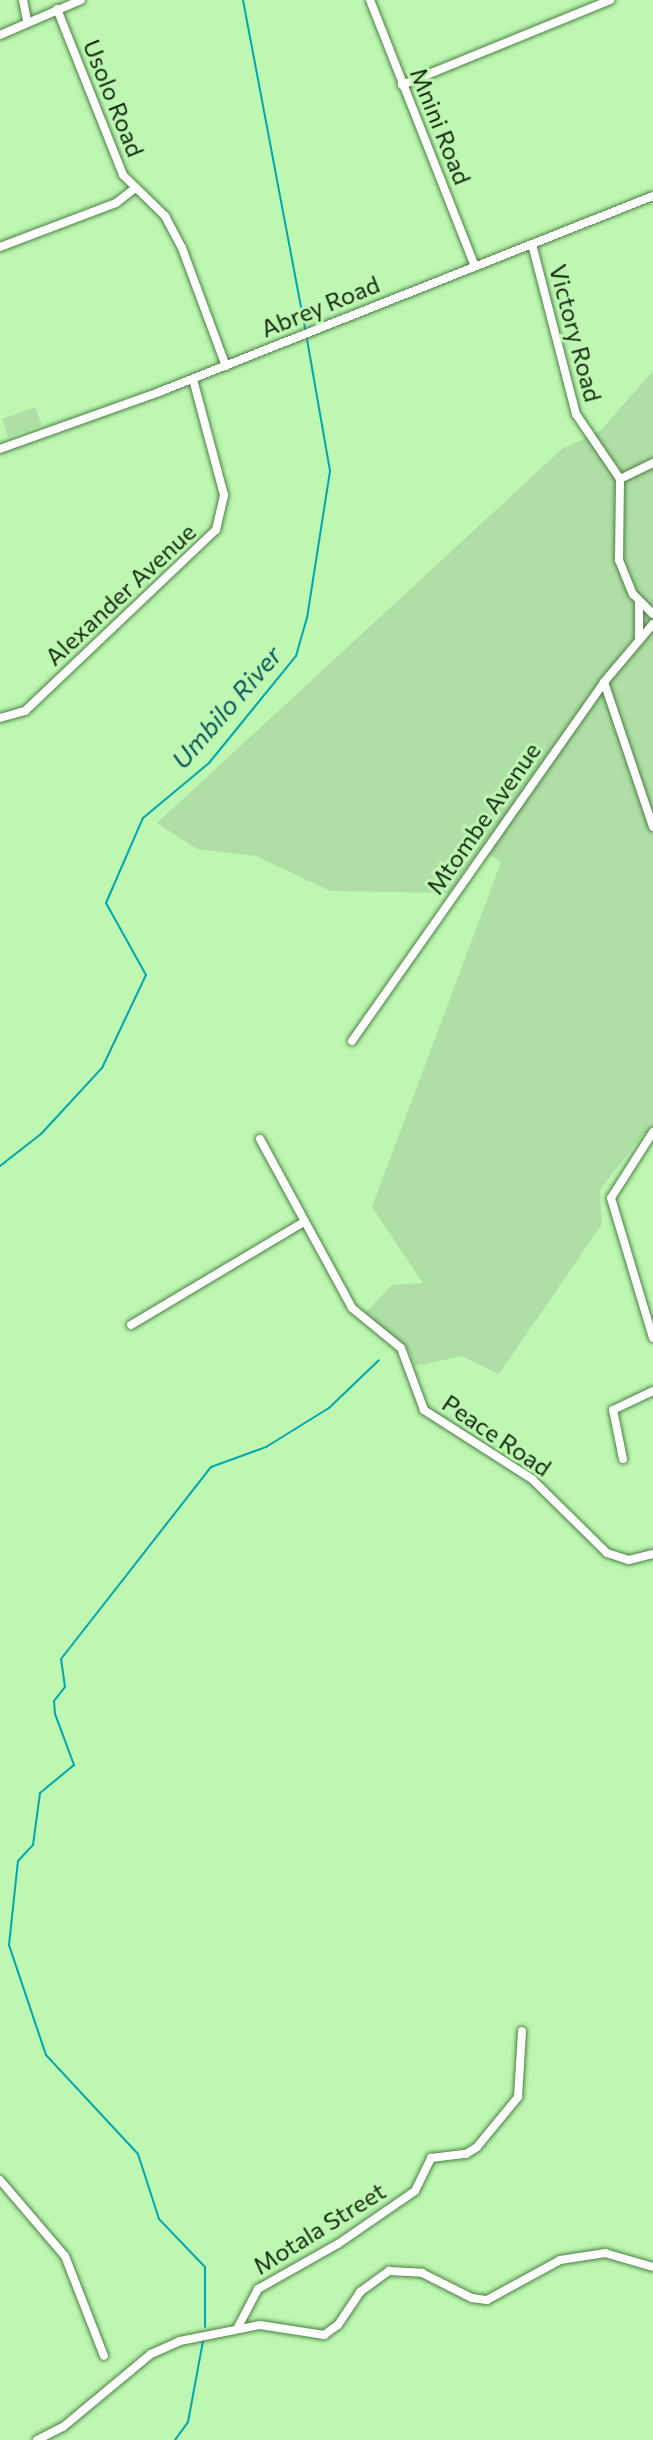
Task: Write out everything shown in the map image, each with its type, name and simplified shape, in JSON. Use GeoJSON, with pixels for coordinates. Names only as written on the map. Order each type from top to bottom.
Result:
{"type":"FeatureCollection","features":[{"type":"Feature","properties":{"kind":"street"},"geometry":{"type":"LineString","coordinates":[[23,0],[27,21]]}},
{"type":"Feature","properties":{"kind":"street"},"geometry":{"type":"LineString","coordinates":[[0,35],[81,0]]}},
{"type":"Feature","properties":{"kind":"street","name":"Mnini Road"},"geometry":{"type":"LineString","coordinates":[[370,0],[475,266]]}},
{"type":"Feature","properties":{"kind":"street"},"geometry":{"type":"LineString","coordinates":[[402,85],[610,0]]}},
{"type":"Feature","properties":{"kind":"street","name":"Usolo Road"},"geometry":{"type":"LineString","coordinates":[[57,9],[92,105],[134,189],[149,198],[172,227],[226,366]]}},
{"type":"Feature","properties":{"kind":"street"},"geometry":{"type":"LineString","coordinates":[[0,247],[116,203],[134,189]]}},
{"type":"Feature","properties":{"kind":"street","name":"Abrey Road"},"geometry":{"type":"LineString","coordinates":[[0,449],[193,379],[653,196]]}},
{"type":"Feature","properties":{"kind":"street","name":"Victory Road"},"geometry":{"type":"LineString","coordinates":[[532,244],[567,394],[620,479]]}},
{"type":"Feature","properties":{"kind":"street","name":"Alexander Avenue"},"geometry":{"type":"LineString","coordinates":[[0,718],[25,711],[216,530],[224,495],[193,379]]}},
{"type":"Feature","properties":{"kind":"street"},"geometry":{"type":"LineString","coordinates":[[638,639],[639,603],[616,546],[620,479],[653,463]]}},
{"type":"Feature","properties":{"kind":"street"},"geometry":{"type":"LineString","coordinates":[[639,603],[653,614]]}},
{"type":"Feature","properties":{"kind":"street","name":"Mtombe Avenue"},"geometry":{"type":"LineString","coordinates":[[352,1041],[604,682],[653,624]]}},
{"type":"Feature","properties":{"kind":"street"},"geometry":{"type":"LineString","coordinates":[[604,682],[653,827]]}},
{"type":"Feature","properties":{"kind":"street"},"geometry":{"type":"LineString","coordinates":[[653,1132],[611,1198],[653,1338]]}},
{"type":"Feature","properties":{"kind":"street","name":"Peace Road"},"geometry":{"type":"LineString","coordinates":[[260,1139],[302,1223],[356,1314],[401,1348],[415,1398],[434,1420],[532,1479],[607,1553],[629,1560],[653,1554]]}},
{"type":"Feature","properties":{"kind":"street"},"geometry":{"type":"LineString","coordinates":[[131,1325],[302,1223]]}},
{"type":"Feature","properties":{"kind":"street"},"geometry":{"type":"LineString","coordinates":[[623,1459],[613,1410],[653,1391]]}},
{"type":"Feature","properties":{"kind":"street","name":"Motala Street"},"geometry":{"type":"LineString","coordinates":[[238,2327],[258,2289],[338,2244],[413,2193],[431,2158],[466,2154],[477,2147],[519,2095],[522,2031]]}},
{"type":"Feature","properties":{"kind":"street"},"geometry":{"type":"LineString","coordinates":[[0,2180],[65,2256],[104,2356]]}},
{"type":"Feature","properties":{"kind":"street"},"geometry":{"type":"LineString","coordinates":[[37,2440],[63,2427],[151,2354],[188,2338],[238,2327],[272,2325],[324,2335],[374,2279],[401,2269],[487,2300],[544,2265],[574,2257],[616,2255],[653,2267]]}},
{"type":"Feature","properties":{"kind":"green space"},"geometry":{"type":"Polygon","coordinates":[[[653,371],[653,1132],[644,1133],[600,1190],[602,1224],[499,1374],[462,1356],[415,1366],[408,1349],[365,1313],[392,1285],[423,1283],[372,1207],[501,862],[480,849],[449,893],[330,891],[256,856],[197,849],[157,823],[562,449],[600,431],[653,371]]]}},
{"type":"Feature","properties":{"kind":"green space"},"geometry":{"type":"Polygon","coordinates":[[[35,407],[42,425],[8,437],[2,419],[35,407]]]}},
{"type":"Feature","properties":{"kind":"waterway","name":"Umbilo River"},"geometry":{"type":"LineString","coordinates":[[243,0],[305,329]]}},
{"type":"Feature","properties":{"kind":"waterway","name":"Umbilo River"},"geometry":{"type":"LineString","coordinates":[[0,1166],[41,1134],[102,1068],[146,975],[106,903],[143,818],[209,763],[296,656],[307,618],[330,471],[307,339]]}},
{"type":"Feature","properties":{"kind":"waterway"},"geometry":{"type":"LineString","coordinates":[[205,2327],[205,2267],[159,2219],[138,2154],[46,2055],[9,1945],[18,1861],[33,1845],[40,1793],[74,1765],[55,1714],[54,1701],[65,1687],[61,1659],[211,1467],[266,1447],[329,1408],[379,1360]]}},
{"type":"Feature","properties":{"kind":"waterway"},"geometry":{"type":"LineString","coordinates":[[175,2440],[188,2422],[203,2341]]}}]}
